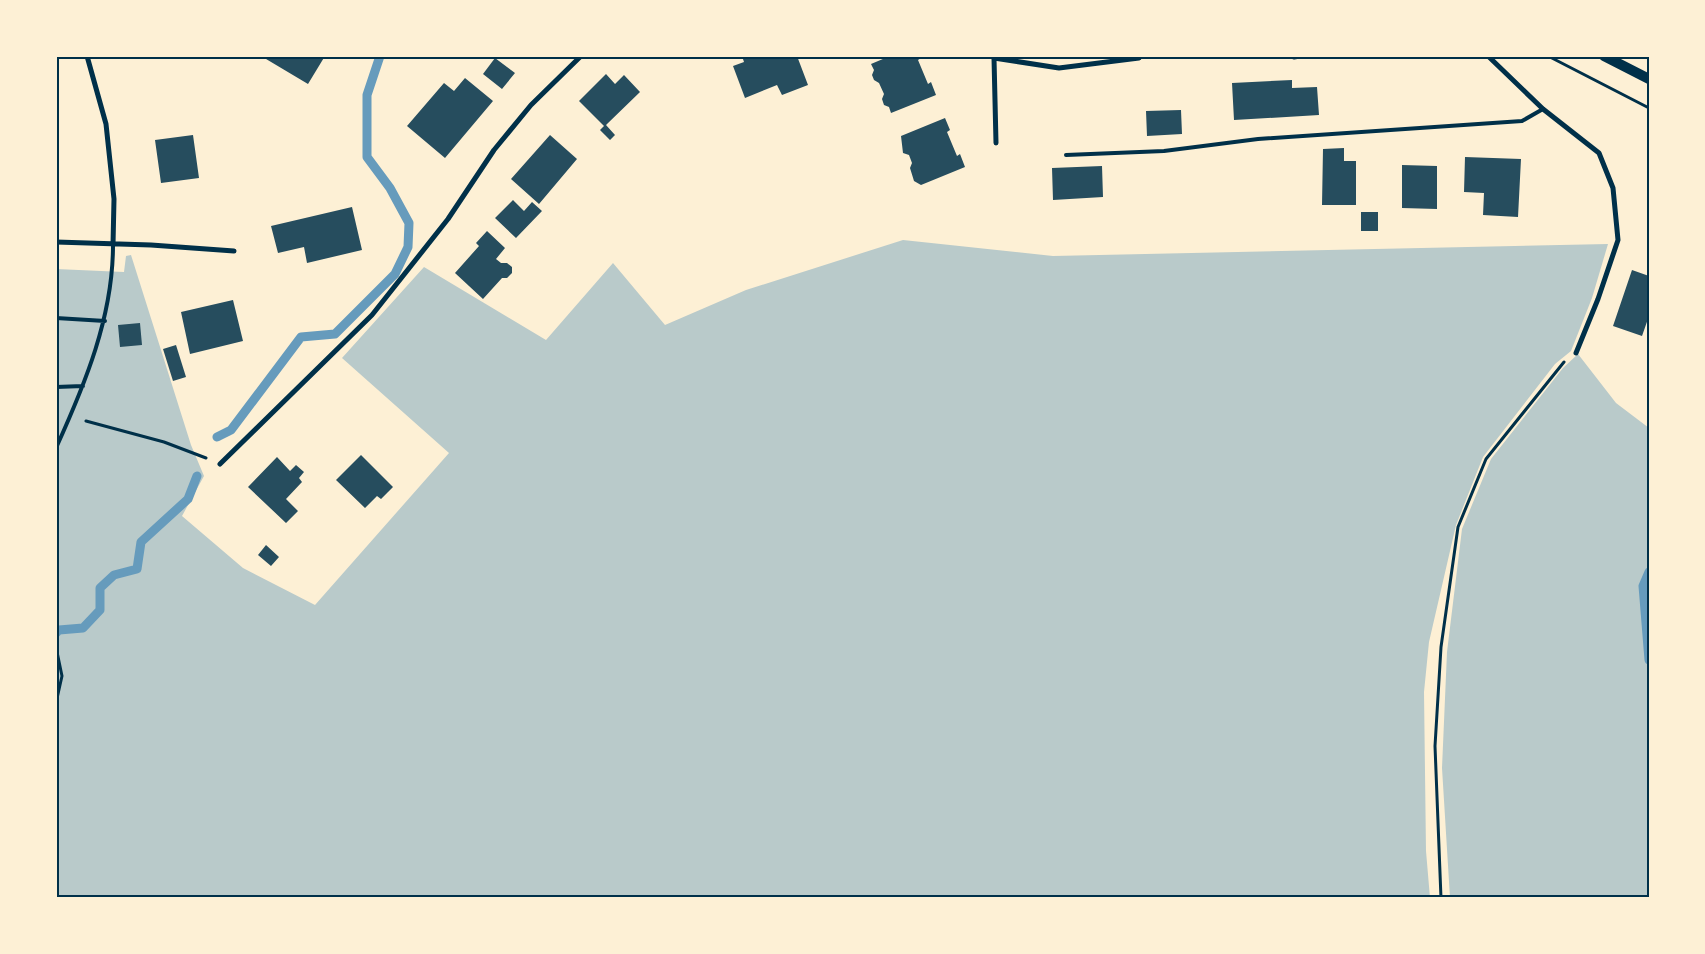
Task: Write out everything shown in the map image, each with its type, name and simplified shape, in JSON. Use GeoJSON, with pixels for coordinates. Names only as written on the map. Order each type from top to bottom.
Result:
{"type":"FeatureCollection","features":[{"type":"Feature","properties":{"kind":"main road"},"geometry":{"type":"LineString","coordinates":[[1604,56],[1649,79]]}},
{"type":"Feature","properties":{"kind":"street"},"geometry":{"type":"LineString","coordinates":[[87,56],[106,124],[114,199],[113,245]]}},
{"type":"Feature","properties":{"kind":"street"},"geometry":{"type":"LineString","coordinates":[[220,464],[372,315],[448,219],[494,150],[531,105],[581,56]]}},
{"type":"Feature","properties":{"kind":"street"},"geometry":{"type":"LineString","coordinates":[[1294,57],[1300,56]]}},
{"type":"Feature","properties":{"kind":"street"},"geometry":{"type":"LineString","coordinates":[[1488,56],[1543,109],[1599,153],[1613,188],[1618,240],[1598,299],[1576,353]]}},
{"type":"Feature","properties":{"kind":"street"},"geometry":{"type":"LineString","coordinates":[[996,143],[993,57],[1059,68],[1139,58]]}},
{"type":"Feature","properties":{"kind":"street"},"geometry":{"type":"LineString","coordinates":[[56,242],[113,245],[151,244],[234,251]]}},
{"type":"Feature","properties":{"kind":"lane"},"geometry":{"type":"LineString","coordinates":[[1066,155],[1164,151],[1258,139],[1522,121],[1543,109]]}},
{"type":"Feature","properties":{"kind":"lane"},"geometry":{"type":"LineString","coordinates":[[56,448],[83,386],[105,321],[113,273],[113,245]]}},
{"type":"Feature","properties":{"kind":"lane"},"geometry":{"type":"LineString","coordinates":[[56,318],[105,321]]}},
{"type":"Feature","properties":{"kind":"lane"},"geometry":{"type":"LineString","coordinates":[[56,387],[83,386]]}},
{"type":"Feature","properties":{"kind":"path"},"geometry":{"type":"LineString","coordinates":[[1548,56],[1649,108]]}},
{"type":"Feature","properties":{"kind":"path"},"geometry":{"type":"LineString","coordinates":[[1441,898],[1436,746],[1441,647],[1458,527],[1486,459],[1558,367],[1576,353]]}},
{"type":"Feature","properties":{"kind":"path"},"geometry":{"type":"LineString","coordinates":[[71,416],[164,442],[207,458],[227,456]]}},
{"type":"Feature","properties":{"kind":"path"},"geometry":{"type":"LineString","coordinates":[[56,647],[62,676],[56,703]]}},
{"type":"Feature","properties":{"kind":"shaded area"},"geometry":{"type":"Polygon","coordinates":[[[903,240],[1053,256],[1608,244],[1592,298],[1571,351],[1555,364],[1483,457],[1456,525],[1429,642],[1424,692],[1426,851],[1430,898],[56,898],[56,269],[124,272],[126,256],[131,255],[191,445],[204,476],[182,516],[243,568],[315,605],[449,453],[342,358],[424,267],[546,340],[613,263],[665,325],[746,290],[903,240]]]}},
{"type":"Feature","properties":{"kind":"shaded area"},"geometry":{"type":"Polygon","coordinates":[[[1578,354],[1616,403],[1649,428],[1649,898],[1450,898],[1442,768],[1447,652],[1462,529],[1491,459],[1563,368],[1578,354]]]}},
{"type":"Feature","properties":{"kind":"building"},"geometry":{"type":"Polygon","coordinates":[[[261,56],[325,56],[308,84],[261,56]]]}},
{"type":"Feature","properties":{"kind":"building"},"geometry":{"type":"Polygon","coordinates":[[[742,56],[797,56],[808,85],[782,95],[777,85],[745,98],[733,66],[744,62],[742,56]]]}},
{"type":"Feature","properties":{"kind":"building"},"geometry":{"type":"Polygon","coordinates":[[[890,56],[920,56],[921,58],[918,60],[928,84],[931,82],[936,95],[891,113],[889,107],[884,105],[882,99],[884,94],[879,83],[874,80],[872,75],[874,70],[871,64],[890,56]]]}},
{"type":"Feature","properties":{"kind":"building"},"geometry":{"type":"Polygon","coordinates":[[[495,58],[515,73],[502,89],[483,74],[495,58]]]}},
{"type":"Feature","properties":{"kind":"building"},"geometry":{"type":"Polygon","coordinates":[[[606,74],[615,84],[624,75],[640,92],[606,125],[615,135],[610,140],[600,130],[604,126],[579,101],[606,74]]]}},
{"type":"Feature","properties":{"kind":"building"},"geometry":{"type":"Polygon","coordinates":[[[465,78],[493,101],[445,158],[407,126],[444,83],[454,91],[465,78]]]}},
{"type":"Feature","properties":{"kind":"building"},"geometry":{"type":"Polygon","coordinates":[[[1292,80],[1292,88],[1317,87],[1319,115],[1234,120],[1232,83],[1292,80]]]}},
{"type":"Feature","properties":{"kind":"building"},"geometry":{"type":"Polygon","coordinates":[[[1181,110],[1182,134],[1147,136],[1146,111],[1181,110]]]}},
{"type":"Feature","properties":{"kind":"building"},"geometry":{"type":"Polygon","coordinates":[[[945,118],[950,130],[947,132],[957,156],[960,154],[965,167],[921,185],[914,181],[910,168],[912,163],[909,155],[903,153],[901,136],[945,118]]]}},
{"type":"Feature","properties":{"kind":"building"},"geometry":{"type":"Polygon","coordinates":[[[193,135],[199,178],[161,183],[155,140],[193,135]]]}},
{"type":"Feature","properties":{"kind":"building"},"geometry":{"type":"Polygon","coordinates":[[[550,135],[577,159],[539,204],[511,179],[550,135]]]}},
{"type":"Feature","properties":{"kind":"building"},"geometry":{"type":"Polygon","coordinates":[[[1344,148],[1344,161],[1356,161],[1356,205],[1322,205],[1323,149],[1344,148]]]}},
{"type":"Feature","properties":{"kind":"building"},"geometry":{"type":"Polygon","coordinates":[[[1465,157],[1521,159],[1518,217],[1483,215],[1484,193],[1464,192],[1465,157]]]}},
{"type":"Feature","properties":{"kind":"building"},"geometry":{"type":"Polygon","coordinates":[[[1402,165],[1437,166],[1437,209],[1402,208],[1402,165]]]}},
{"type":"Feature","properties":{"kind":"building"},"geometry":{"type":"Polygon","coordinates":[[[1102,166],[1103,197],[1053,200],[1052,168],[1102,166]]]}},
{"type":"Feature","properties":{"kind":"building"},"geometry":{"type":"Polygon","coordinates":[[[513,200],[524,211],[532,202],[542,211],[516,238],[495,218],[513,200]]]}},
{"type":"Feature","properties":{"kind":"building"},"geometry":{"type":"Polygon","coordinates":[[[352,207],[362,250],[307,263],[304,247],[278,253],[271,226],[352,207]]]}},
{"type":"Feature","properties":{"kind":"building"},"geometry":{"type":"Polygon","coordinates":[[[1361,212],[1378,212],[1378,231],[1361,231],[1361,212]]]}},
{"type":"Feature","properties":{"kind":"building"},"geometry":{"type":"Polygon","coordinates":[[[487,231],[505,248],[496,259],[512,267],[512,273],[507,278],[502,278],[483,299],[455,273],[479,246],[476,243],[487,231]]]}},
{"type":"Feature","properties":{"kind":"building"},"geometry":{"type":"Polygon","coordinates":[[[1632,270],[1649,276],[1649,316],[1642,336],[1613,326],[1632,270]]]}},
{"type":"Feature","properties":{"kind":"building"},"geometry":{"type":"Polygon","coordinates":[[[233,300],[243,341],[190,354],[181,312],[233,300]]]}},
{"type":"Feature","properties":{"kind":"building"},"geometry":{"type":"Polygon","coordinates":[[[140,323],[142,345],[120,347],[118,325],[140,323]]]}},
{"type":"Feature","properties":{"kind":"building"},"geometry":{"type":"Polygon","coordinates":[[[176,345],[186,377],[173,381],[163,349],[176,345]]]}},
{"type":"Feature","properties":{"kind":"building"},"geometry":{"type":"Polygon","coordinates":[[[361,455],[393,487],[381,499],[377,496],[365,508],[336,480],[361,455]]]}},
{"type":"Feature","properties":{"kind":"building"},"geometry":{"type":"Polygon","coordinates":[[[277,457],[290,471],[296,465],[304,472],[299,478],[302,482],[286,499],[298,511],[286,523],[248,487],[277,457]]]}},
{"type":"Feature","properties":{"kind":"building"},"geometry":{"type":"Polygon","coordinates":[[[266,545],[279,557],[271,566],[258,555],[266,545]]]}},
{"type":"Feature","properties":{"kind":"waterway"},"geometry":{"type":"LineString","coordinates":[[217,437],[231,430],[301,337],[335,334],[395,274],[408,247],[409,223],[390,188],[367,157],[367,95],[380,56]]}},
{"type":"Feature","properties":{"kind":"waterway"},"geometry":{"type":"LineString","coordinates":[[56,633],[59,630],[83,628],[100,610],[100,588],[114,575],[137,569],[141,542],[188,499],[197,476]]}},
{"type":"Feature","properties":{"kind":"waterway"},"geometry":{"type":"LineString","coordinates":[[1649,572],[1643,586],[1649,660]]}}]}
